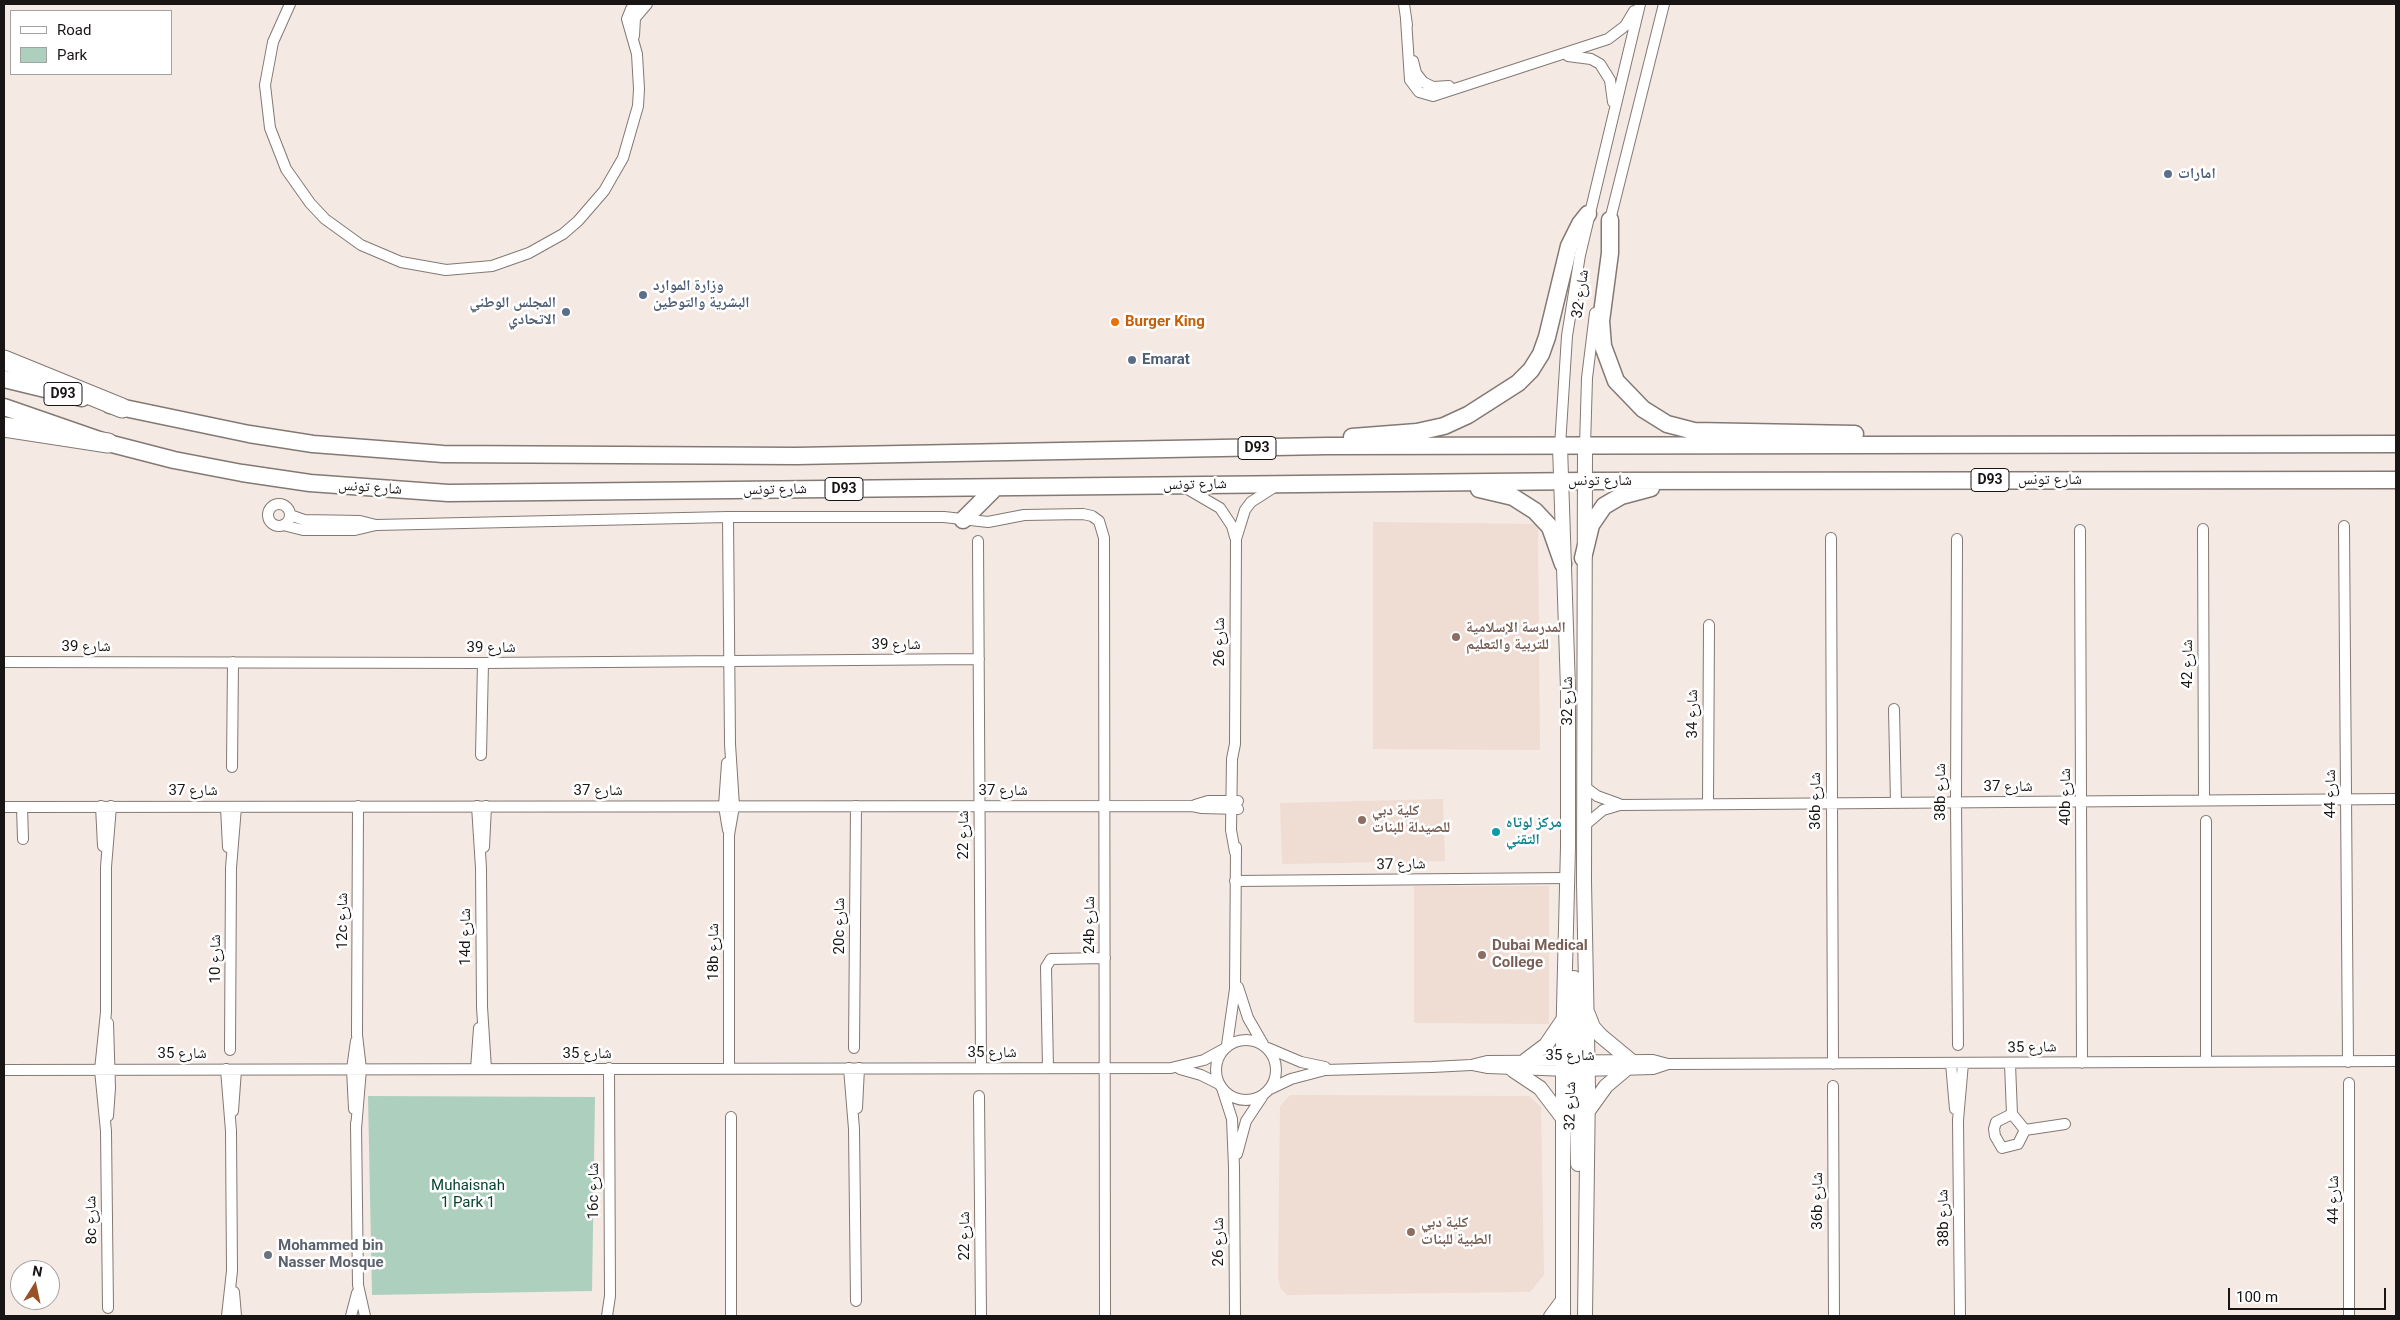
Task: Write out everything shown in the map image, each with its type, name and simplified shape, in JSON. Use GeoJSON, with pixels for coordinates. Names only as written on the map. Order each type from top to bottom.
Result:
{"type":"FeatureCollection","features":[{"type":"Feature","properties":{"kind":"highway"},"geometry":{"type":"LineString","coordinates":[[4,360],[122,408]]}},
{"type":"Feature","properties":{"kind":"highway"},"geometry":{"type":"LineString","coordinates":[[4,427],[108,444]]}},
{"type":"Feature","properties":{"kind":"main road"},"geometry":{"type":"LineString","coordinates":[[1327,446],[1354,437],[1418,432],[1444,426],[1468,415],[1518,383],[1531,370],[1541,354],[1547,337],[1569,246],[1580,224],[1588,214]]}},
{"type":"Feature","properties":{"kind":"main road"},"geometry":{"type":"LineString","coordinates":[[1610,220],[1610,253],[1601,321],[1603,346],[1610,370],[1616,381],[1643,409],[1667,424],[1694,431],[1852,433],[1911,444]]}},
{"type":"Feature","properties":{"kind":"main road","name":"D93"},"geometry":{"type":"LineString","coordinates":[[4,379],[122,408],[212,427],[304,442],[378,450],[443,454],[796,456],[1327,446],[2396,444]]}},
{"type":"Feature","properties":{"kind":"main road","name":"شارع تونس"},"geometry":{"type":"LineString","coordinates":[[4,407],[108,444],[174,460],[310,483],[389,490],[507,492],[1561,481],[2396,480]]}},
{"type":"Feature","properties":{"kind":"main road"},"geometry":{"type":"LineString","coordinates":[[1583,558],[1591,525],[1597,515],[1612,500],[1631,492],[1686,482]]}},
{"type":"Feature","properties":{"kind":"main road"},"geometry":{"type":"LineString","coordinates":[[1453,483],[1513,497],[1535,510],[1550,527],[1563,564]]}},
{"type":"Feature","properties":{"kind":"main road"},"geometry":{"type":"LineString","coordinates":[[963,520],[995,488]]}},
{"type":"Feature","properties":{"kind":"street"},"geometry":{"type":"LineString","coordinates":[[290,4],[273,42],[266,85],[270,128],[286,169],[310,203],[325,219],[361,245],[401,262],[446,270],[492,266],[529,253],[563,234],[592,207],[604,191],[623,158],[635,122],[639,89],[634,37],[635,18],[647,4]]}},
{"type":"Feature","properties":{"kind":"street"},"geometry":{"type":"LineString","coordinates":[[634,37],[627,19],[630,9],[635,4]]}},
{"type":"Feature","properties":{"kind":"street"},"geometry":{"type":"LineString","coordinates":[[1404,4],[1414,67],[1419,78],[1433,87],[1460,85],[1554,57],[1613,36],[1625,26],[1639,4]]}},
{"type":"Feature","properties":{"kind":"street","name":"شارع 32"},"geometry":{"type":"LineString","coordinates":[[1586,1315],[1587,1112],[1564,1019],[1568,878],[1568,689],[1560,446],[1567,336],[1588,214],[1639,4]]}},
{"type":"Feature","properties":{"kind":"street","name":"شارع 32"},"geometry":{"type":"LineString","coordinates":[[1563,1316],[1562,1117],[1586,1010],[1584,419],[1591,339],[1610,220],[1664,4]]}},
{"type":"Feature","properties":{"kind":"street"},"geometry":{"type":"LineString","coordinates":[[1554,57],[1582,56],[1600,64],[1610,80],[1614,109]]}},
{"type":"Feature","properties":{"kind":"street","name":"شارع 26"},"geometry":{"type":"LineString","coordinates":[[1225,1047],[1233,1010],[1235,974],[1235,852],[1232,836],[1238,759],[1235,744],[1236,539],[1245,510],[1251,502],[1279,484]]}},
{"type":"Feature","properties":{"kind":"street","name":"شارع 26"},"geometry":{"type":"LineString","coordinates":[[1181,486],[1212,501],[1220,508],[1232,526],[1236,539]]}},
{"type":"Feature","properties":{"kind":"street"},"geometry":{"type":"LineString","coordinates":[[283,525],[287,523],[290,515],[287,508],[279,504],[269,511],[272,523],[303,530],[355,530],[376,525],[728,517],[944,517],[988,522]]}},
{"type":"Feature","properties":{"kind":"street"},"geometry":{"type":"LineString","coordinates":[[976,508],[988,522]]}},
{"type":"Feature","properties":{"kind":"street","name":"24b شارع"},"geometry":{"type":"LineString","coordinates":[[988,522],[1024,515],[1088,514],[1099,521],[1104,533],[1105,1316]]}},
{"type":"Feature","properties":{"kind":"street"},"geometry":{"type":"LineString","coordinates":[[290,515],[304,520],[360,521],[376,525]]}},
{"type":"Feature","properties":{"kind":"street","name":"18b شارع"},"geometry":{"type":"LineString","coordinates":[[728,517],[730,744],[729,1068]]}},
{"type":"Feature","properties":{"kind":"street","name":"شارع 44"},"geometry":{"type":"LineString","coordinates":[[2344,526],[2348,1062]]}},
{"type":"Feature","properties":{"kind":"street","name":"شارع 42"},"geometry":{"type":"LineString","coordinates":[[2203,529],[2204,800]]}},
{"type":"Feature","properties":{"kind":"street","name":"40b شارع"},"geometry":{"type":"LineString","coordinates":[[2080,530],[2082,1063]]}},
{"type":"Feature","properties":{"kind":"street","name":"36b شارع"},"geometry":{"type":"LineString","coordinates":[[1831,538],[1833,1064]]}},
{"type":"Feature","properties":{"kind":"street","name":"38b شارع"},"geometry":{"type":"LineString","coordinates":[[1957,539],[1956,802],[1958,1045]]}},
{"type":"Feature","properties":{"kind":"street","name":"شارع 22"},"geometry":{"type":"LineString","coordinates":[[978,541],[980,1068]]}},
{"type":"Feature","properties":{"kind":"street","name":"شارع 34"},"geometry":{"type":"LineString","coordinates":[[1708,804],[1709,624]]}},
{"type":"Feature","properties":{"kind":"street","name":"شارع 39"},"geometry":{"type":"LineString","coordinates":[[4,662],[483,663],[979,659]]}},
{"type":"Feature","properties":{"kind":"street"},"geometry":{"type":"LineString","coordinates":[[232,767],[233,662]]}},
{"type":"Feature","properties":{"kind":"street"},"geometry":{"type":"LineString","coordinates":[[481,755],[483,663]]}},
{"type":"Feature","properties":{"kind":"street"},"geometry":{"type":"LineString","coordinates":[[1894,709],[1896,803]]}},
{"type":"Feature","properties":{"kind":"street","name":"شارع 37"},"geometry":{"type":"LineString","coordinates":[[1585,787],[1597,796],[1620,804],[2396,799]]}},
{"type":"Feature","properties":{"kind":"street","name":"شارع 37"},"geometry":{"type":"LineString","coordinates":[[4,808],[106,806],[1192,806],[1208,802],[1235,805]]}},
{"type":"Feature","properties":{"kind":"street","name":"شارع 37"},"geometry":{"type":"LineString","coordinates":[[1584,826],[1603,810],[1620,804]]}},
{"type":"Feature","properties":{"kind":"street","name":"8c شارع"},"geometry":{"type":"LineString","coordinates":[[106,806],[106,1012],[109,1033],[105,1070],[110,1099],[106,1131],[108,1308]]}},
{"type":"Feature","properties":{"kind":"street","name":"12c شارع"},"geometry":{"type":"LineString","coordinates":[[358,806],[358,1035],[356,1069],[358,1285],[365,1316]]}},
{"type":"Feature","properties":{"kind":"street","name":"14d شارع"},"geometry":{"type":"LineString","coordinates":[[481,806],[481,1069]]}},
{"type":"Feature","properties":{"kind":"street","name":"20c شارع"},"geometry":{"type":"LineString","coordinates":[[854,1048],[856,806]]}},
{"type":"Feature","properties":{"kind":"street"},"geometry":{"type":"LineString","coordinates":[[22,807],[23,839]]}},
{"type":"Feature","properties":{"kind":"street","name":"شارع 10"},"geometry":{"type":"LineString","coordinates":[[230,1050],[231,807]]}},
{"type":"Feature","properties":{"kind":"street"},"geometry":{"type":"LineString","coordinates":[[2206,821],[2206,1062]]}},
{"type":"Feature","properties":{"kind":"street","name":"شارع 37"},"geometry":{"type":"LineString","coordinates":[[1235,881],[1568,878]]}},
{"type":"Feature","properties":{"kind":"street"},"geometry":{"type":"LineString","coordinates":[[1567,923],[1574,941],[1578,1164],[1586,1182]]}},
{"type":"Feature","properties":{"kind":"street"},"geometry":{"type":"LineString","coordinates":[[1048,1068],[1046,967],[1051,959],[1105,958]]}},
{"type":"Feature","properties":{"kind":"street","name":"شارع 26"},"geometry":{"type":"LineString","coordinates":[[1235,974],[1242,1004],[1266,1046]]}},
{"type":"Feature","properties":{"kind":"street"},"geometry":{"type":"LineString","coordinates":[[1586,1010],[1593,1027],[1628,1065],[1606,1086],[1587,1112]]}},
{"type":"Feature","properties":{"kind":"street"},"geometry":{"type":"LineString","coordinates":[[1526,1060],[1546,1045],[1564,1019]]}},
{"type":"Feature","properties":{"kind":"street"},"geometry":{"type":"LineString","coordinates":[[1245,1039],[1266,1046],[1276,1063],[1277,1072],[1267,1092],[1245,1100],[1236,1098],[1220,1086],[1216,1066],[1225,1047],[1245,1039]]}},
{"type":"Feature","properties":{"kind":"street","name":"شارع 35"},"geometry":{"type":"LineString","coordinates":[[1266,1046],[1301,1062],[1336,1069]]}},
{"type":"Feature","properties":{"kind":"street","name":"شارع 35"},"geometry":{"type":"LineString","coordinates":[[1171,1068],[1204,1060],[1225,1047]]}},
{"type":"Feature","properties":{"kind":"street","name":"شارع 35"},"geometry":{"type":"LineString","coordinates":[[1267,1092],[1302,1075],[1336,1069],[1471,1065],[1487,1061],[1526,1060],[1575,1065]]}},
{"type":"Feature","properties":{"kind":"street","name":"شارع 35"},"geometry":{"type":"LineString","coordinates":[[1471,1065],[1513,1070],[1575,1065],[1628,1065],[1653,1069],[1668,1064],[2396,1061]]}},
{"type":"Feature","properties":{"kind":"street","name":"38b شارع"},"geometry":{"type":"LineString","coordinates":[[1951,1063],[1958,1120]]}},
{"type":"Feature","properties":{"kind":"street","name":"38b شارع"},"geometry":{"type":"LineString","coordinates":[[1960,1316],[1958,1120],[1963,1063]]}},
{"type":"Feature","properties":{"kind":"street"},"geometry":{"type":"LineString","coordinates":[[2010,1064],[2012,1114],[2025,1130]]}},
{"type":"Feature","properties":{"kind":"street","name":"16c شارع"},"geometry":{"type":"LineString","coordinates":[[608,1315],[610,1296],[609,1068]]}},
{"type":"Feature","properties":{"kind":"street"},"geometry":{"type":"LineString","coordinates":[[854,1068],[856,1302]]}},
{"type":"Feature","properties":{"kind":"street","name":"شارع 35"},"geometry":{"type":"LineString","coordinates":[[4,1070],[1171,1068],[1191,1071],[1220,1086]]}},
{"type":"Feature","properties":{"kind":"street"},"geometry":{"type":"LineString","coordinates":[[231,1069],[232,1271],[236,1316]]}},
{"type":"Feature","properties":{"kind":"street"},"geometry":{"type":"LineString","coordinates":[[1513,1070],[1540,1088],[1562,1117]]}},
{"type":"Feature","properties":{"kind":"street","name":"شارع 44"},"geometry":{"type":"LineString","coordinates":[[2349,1083],[2350,1316]]}},
{"type":"Feature","properties":{"kind":"street","name":"شارع 26"},"geometry":{"type":"LineString","coordinates":[[1220,1086],[1232,1119],[1234,1167],[1234,1316]]}},
{"type":"Feature","properties":{"kind":"street","name":"36b شارع"},"geometry":{"type":"LineString","coordinates":[[1833,1086],[1834,1316]]}},
{"type":"Feature","properties":{"kind":"street","name":"شارع 26"},"geometry":{"type":"LineString","coordinates":[[1234,1167],[1246,1122],[1267,1092]]}},
{"type":"Feature","properties":{"kind":"street","name":"شارع 22"},"geometry":{"type":"LineString","coordinates":[[979,1096],[981,1316]]}},
{"type":"Feature","properties":{"kind":"street"},"geometry":{"type":"LineString","coordinates":[[2012,1114],[1996,1122],[1995,1136],[2002,1148],[2018,1144],[2025,1130]]}},
{"type":"Feature","properties":{"kind":"street"},"geometry":{"type":"LineString","coordinates":[[731,1117],[731,1316]]}},
{"type":"Feature","properties":{"kind":"street"},"geometry":{"type":"LineString","coordinates":[[2025,1130],[2065,1124]]}},
{"type":"Feature","properties":{"kind":"street"},"geometry":{"type":"LineString","coordinates":[[228,1316],[232,1271]]}},
{"type":"Feature","properties":{"kind":"street","name":"12c شارع"},"geometry":{"type":"LineString","coordinates":[[351,1316],[358,1285]]}},
{"type":"Feature","properties":{"kind":"street"},"geometry":{"type":"LineString","coordinates":[[1549,1316],[1562,1297]]}},
{"type":"Feature","properties":{"kind":"shaded area","name":"المدرسة الإسلامية للتربية والتعليم"},"geometry":{"type":"Polygon","coordinates":[[[1373,522],[1538,524],[1540,750],[1373,749],[1373,522]]]}},
{"type":"Feature","properties":{"kind":"shaded area","name":"كلية دبي للصيدلة للبنات"},"geometry":{"type":"Polygon","coordinates":[[[1443,799],[1445,861],[1282,864],[1280,803],[1443,799]]]}},
{"type":"Feature","properties":{"kind":"shaded area","name":"Dubai Medical College"},"geometry":{"type":"Polygon","coordinates":[[[1414,886],[1549,886],[1549,1024],[1414,1023],[1414,886]]]}},
{"type":"Feature","properties":{"kind":"shaded area","name":"كلية دبي الطبية للبنات"},"geometry":{"type":"Polygon","coordinates":[[[1290,1095],[1529,1096],[1541,1107],[1544,1275],[1530,1292],[1287,1295],[1281,1289],[1278,1278],[1280,1106],[1290,1095]]]}},
{"type":"Feature","properties":{"kind":"green space","name":"Muhaisnah 1 Park 1"},"geometry":{"type":"Polygon","coordinates":[[[368,1096],[595,1097],[592,1291],[372,1295],[368,1096]]]}},
{"type":"Feature","properties":{"kind":"place","name":"امارات"},"geometry":{"type":"Point","coordinates":[2168,174]}},
{"type":"Feature","properties":{"kind":"place","name":"وزارة الموارد البشرية والتوطين"},"geometry":{"type":"Point","coordinates":[643,295]}},
{"type":"Feature","properties":{"kind":"place","name":"المجلس الوطني الاتحادي"},"geometry":{"type":"Point","coordinates":[566,312]}},
{"type":"Feature","properties":{"kind":"place","name":"Burger King"},"geometry":{"type":"Point","coordinates":[1115,322]}},
{"type":"Feature","properties":{"kind":"place","name":"Emarat"},"geometry":{"type":"Point","coordinates":[1132,360]}},
{"type":"Feature","properties":{"kind":"place","name":"المدرسة الإسلامية للتربية والتعليم"},"geometry":{"type":"Point","coordinates":[1456,637]}},
{"type":"Feature","properties":{"kind":"place","name":"كلية دبي للصيدلة للبنات"},"geometry":{"type":"Point","coordinates":[1362,820]}},
{"type":"Feature","properties":{"kind":"place","name":"مركز لوتاه التقني"},"geometry":{"type":"Point","coordinates":[1496,832]}},
{"type":"Feature","properties":{"kind":"place","name":"Dubai Medical College"},"geometry":{"type":"Point","coordinates":[1482,955]}},
{"type":"Feature","properties":{"kind":"place","name":"كلية دبي الطبية للبنات"},"geometry":{"type":"Point","coordinates":[1411,1232]}},
{"type":"Feature","properties":{"kind":"place","name":"Mohammed bin Nasser Mosque"},"geometry":{"type":"Point","coordinates":[268,1255]}}]}
